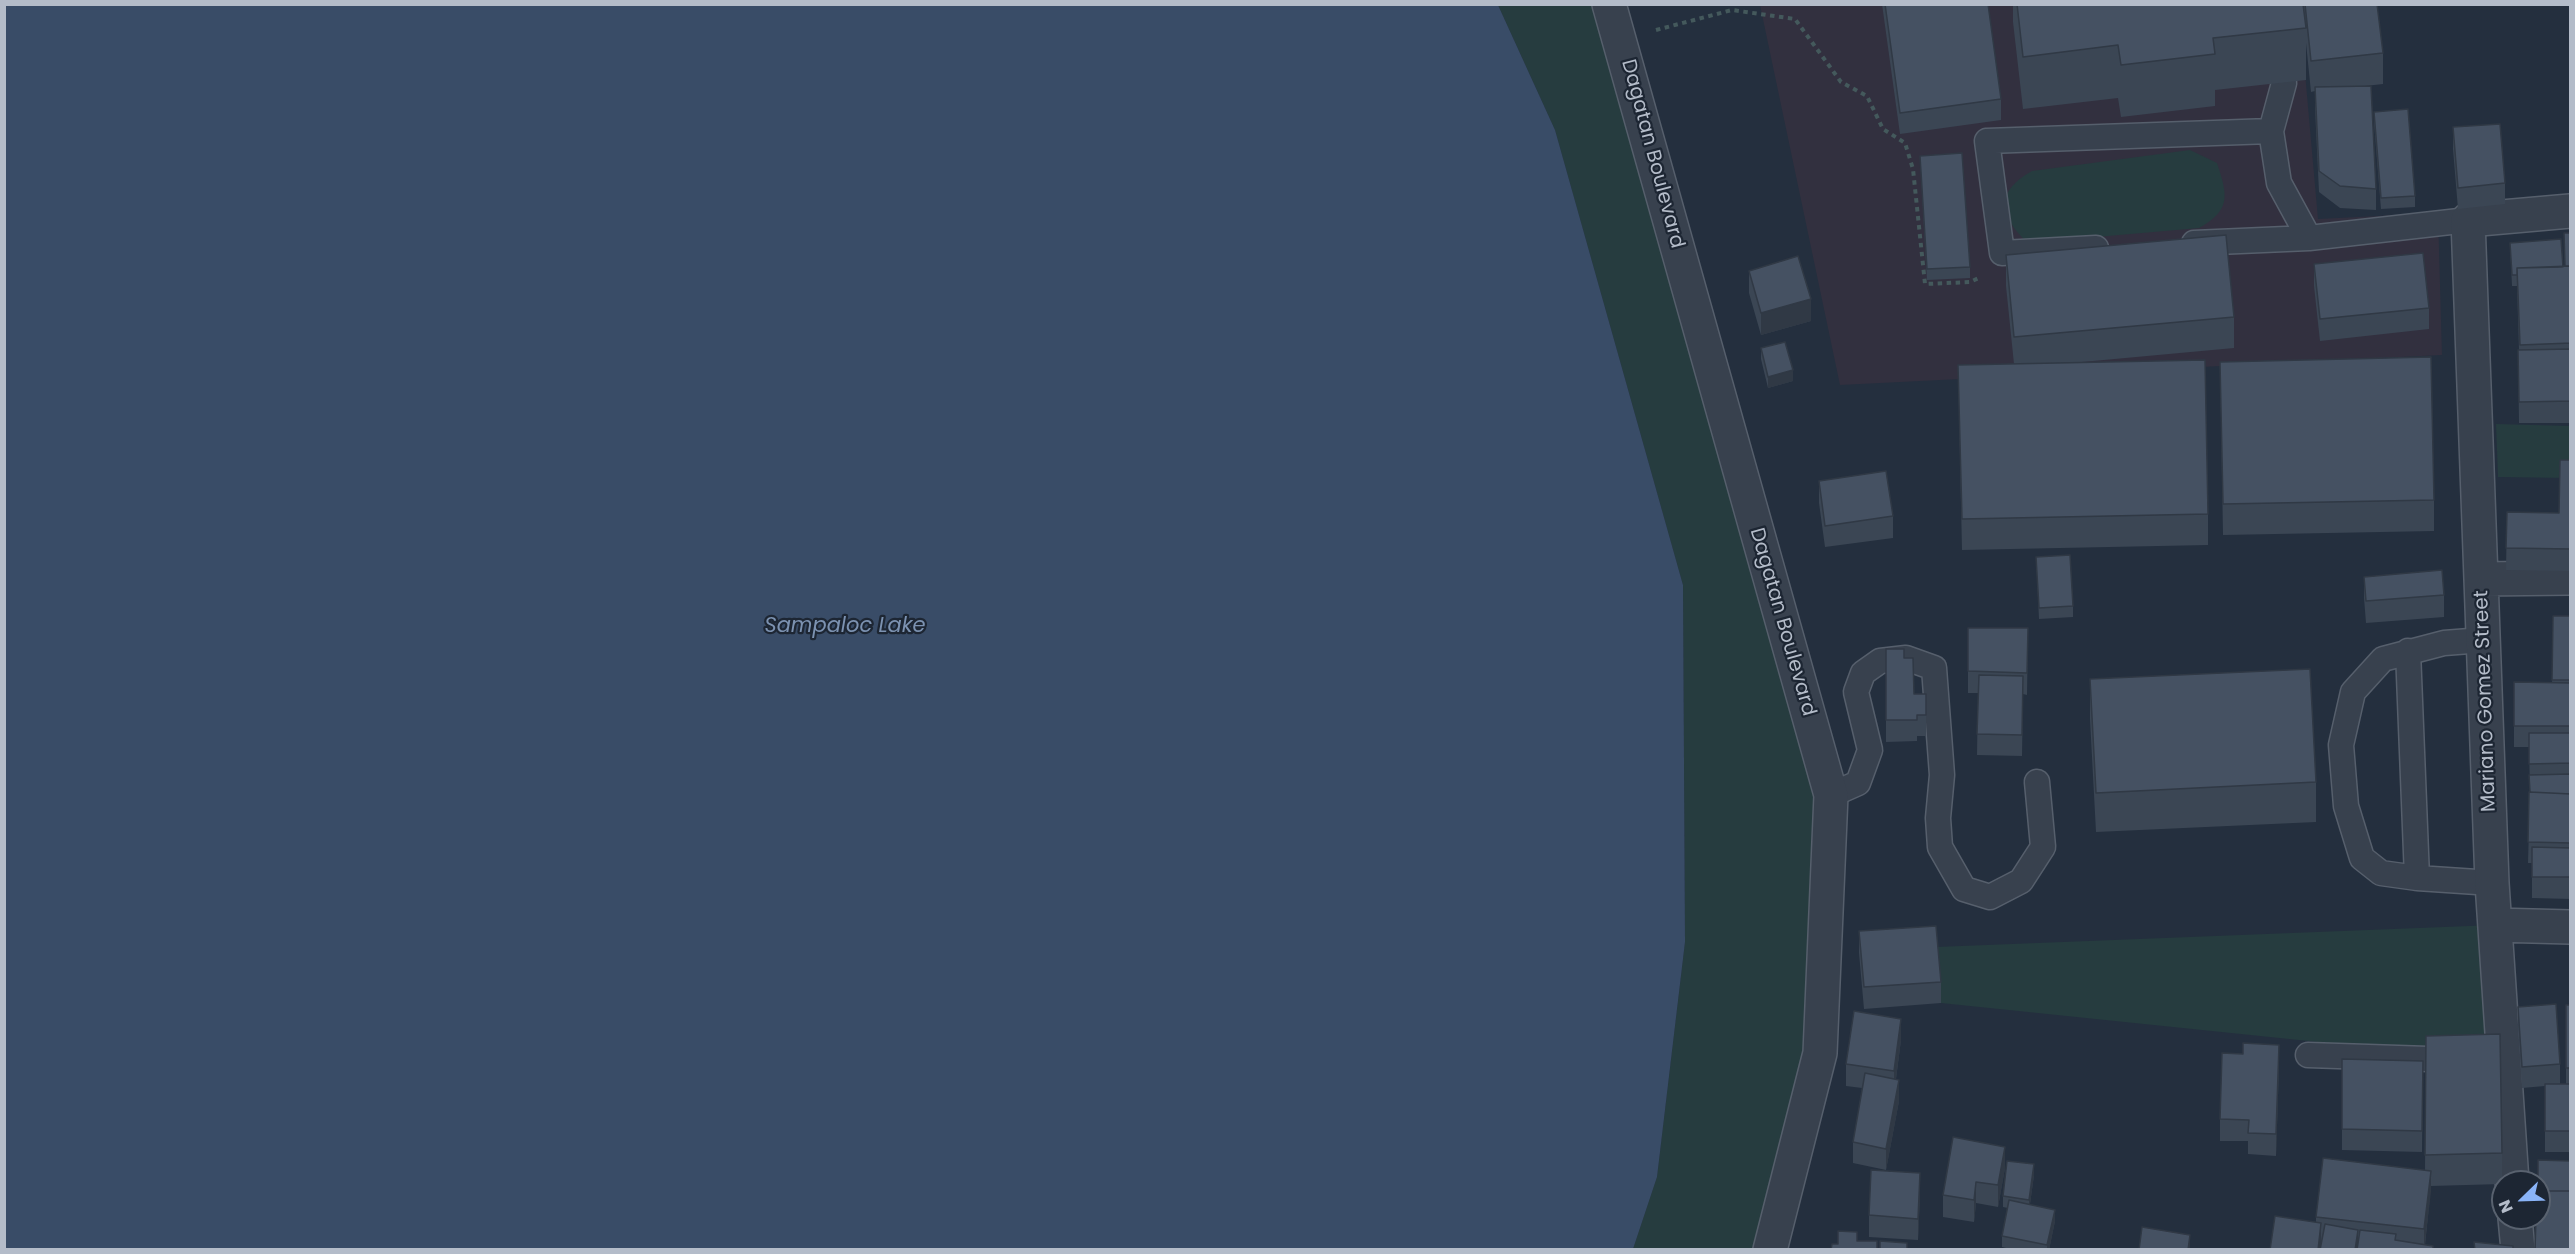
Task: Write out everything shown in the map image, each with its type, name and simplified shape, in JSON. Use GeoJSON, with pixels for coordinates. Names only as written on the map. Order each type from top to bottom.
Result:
{"type":"FeatureCollection","features":[{"type":"Feature","properties":{"kind":"street","name":"Dagatan Boulevard"},"geometry":{"type":"LineString","coordinates":[[1609,4],[1831,795],[1820,1053],[1770,1250]]}},
{"type":"Feature","properties":{"kind":"street"},"geometry":{"type":"LineString","coordinates":[[2468,220],[2571,211]]}},
{"type":"Feature","properties":{"kind":"street","name":"Mariano Gomez Street"},"geometry":{"type":"LineString","coordinates":[[2468,220],[2492,882],[2502,1061],[2511,1170]]}},
{"type":"Feature","properties":{"kind":"street"},"geometry":{"type":"LineString","coordinates":[[2481,579],[2571,578]]}},
{"type":"Feature","properties":{"kind":"street"},"geometry":{"type":"LineString","coordinates":[[2495,925],[2571,927]]}},
{"type":"Feature","properties":{"kind":"street"},"geometry":{"type":"LineString","coordinates":[[2516,1230],[2518,1250]]}},
{"type":"Feature","properties":{"kind":"lane"},"geometry":{"type":"LineString","coordinates":[[2284,83],[2271,131],[2279,183],[2309,238]]}},
{"type":"Feature","properties":{"kind":"lane"},"geometry":{"type":"LineString","coordinates":[[2120,247],[2002,252],[1987,141],[2271,131]]}},
{"type":"Feature","properties":{"kind":"lane"},"geometry":{"type":"LineString","coordinates":[[2167,244],[2309,238],[2468,220]]}},
{"type":"Feature","properties":{"kind":"lane"},"geometry":{"type":"LineString","coordinates":[[2484,640],[2444,644],[2383,659],[2353,693],[2342,745],[2346,806],[2362,858],[2381,873],[2417,878],[2492,882]]}},
{"type":"Feature","properties":{"kind":"lane"},"geometry":{"type":"LineString","coordinates":[[2408,651],[2417,878]]}},
{"type":"Feature","properties":{"kind":"lane"},"geometry":{"type":"LineString","coordinates":[[1831,795],[1858,783],[1870,750],[1856,692],[1863,673],[1880,661],[1906,658],[1934,668],[1942,775],[1938,818],[1940,847],[1964,889],[1990,897],[2021,881],[2043,848],[2037,782]]}},
{"type":"Feature","properties":{"kind":"lane"},"geometry":{"type":"LineString","coordinates":[[2308,1055],[2502,1061]]}},
{"type":"Feature","properties":{"kind":"path"},"geometry":{"type":"LineString","coordinates":[[1620,39],[1732,10],[1795,19],[1841,81],[1867,96],[1883,129],[1905,143],[1913,169],[1925,284],[1970,282],[1991,273],[2002,252]]}},
{"type":"Feature","properties":{"kind":"shaded area"},"geometry":{"type":"Polygon","coordinates":[[[1760,5],[2299,5],[2318,219],[2438,213],[2442,355],[1840,385],[1760,5]]]}},
{"type":"Feature","properties":{"kind":"green space"},"geometry":{"type":"Polygon","coordinates":[[[1498,5],[1609,5],[1831,795],[1820,1053],[1770,1249],[1633,1249],[1657,1177],[1685,942],[1683,585],[1555,130],[1498,5]]]}},
{"type":"Feature","properties":{"kind":"green space"},"geometry":{"type":"Polygon","coordinates":[[[2190,150],[2217,163],[2225,193],[2222,208],[2217,215],[2199,228],[2028,243],[2018,233],[2007,214],[2006,196],[2011,187],[2032,171],[2190,150]]]}},
{"type":"Feature","properties":{"kind":"green space"},"geometry":{"type":"Polygon","coordinates":[[[2496,424],[2570,426],[2570,478],[2498,477],[2496,424]]]}},
{"type":"Feature","properties":{"kind":"green space"},"geometry":{"type":"Polygon","coordinates":[[[2495,925],[2502,1061],[1941,1003],[1936,947],[2495,925]]]}},
{"type":"Feature","properties":{"kind":"water","name":"Sampaloc Lake"},"geometry":{"type":"Polygon","coordinates":[[[5,4],[1498,5],[1555,130],[1683,585],[1685,942],[1657,1177],[1633,1249],[5,1249],[5,4]]]}},
{"type":"Feature","properties":{"kind":"building"},"geometry":{"type":"Polygon","coordinates":[[[1885,4],[1988,4],[2001,99],[1900,113],[1885,4]]]}},
{"type":"Feature","properties":{"kind":"building"},"geometry":{"type":"Polygon","coordinates":[[[2017,4],[2303,4],[2306,28],[2213,38],[2215,54],[2121,65],[2118,45],[2023,57],[2017,4]]]}},
{"type":"Feature","properties":{"kind":"building"},"geometry":{"type":"Polygon","coordinates":[[[2305,4],[2377,4],[2383,53],[2311,61],[2305,4]]]}},
{"type":"Feature","properties":{"kind":"building"},"geometry":{"type":"Polygon","coordinates":[[[2371,86],[2376,189],[2340,186],[2319,171],[2315,87],[2371,86]]]}},
{"type":"Feature","properties":{"kind":"building"},"geometry":{"type":"Polygon","coordinates":[[[2408,109],[2415,196],[2381,198],[2374,112],[2408,109]]]}},
{"type":"Feature","properties":{"kind":"building"},"geometry":{"type":"Polygon","coordinates":[[[2500,124],[2505,183],[2458,188],[2453,127],[2500,124]]]}},
{"type":"Feature","properties":{"kind":"building"},"geometry":{"type":"Polygon","coordinates":[[[1962,153],[1970,267],[1927,269],[1920,156],[1962,153]]]}},
{"type":"Feature","properties":{"kind":"building"},"geometry":{"type":"Polygon","coordinates":[[[2564,233],[2571,233],[2571,266],[2565,266],[2564,233]]]}},
{"type":"Feature","properties":{"kind":"building"},"geometry":{"type":"Polygon","coordinates":[[[2226,235],[2234,317],[2014,337],[2006,255],[2226,235]]]}},
{"type":"Feature","properties":{"kind":"building"},"geometry":{"type":"Polygon","coordinates":[[[2561,239],[2563,267],[2517,268],[2517,275],[2512,275],[2510,243],[2561,239]]]}},
{"type":"Feature","properties":{"kind":"building"},"geometry":{"type":"Polygon","coordinates":[[[2423,253],[2429,308],[2320,319],[2314,264],[2423,253]]]}},
{"type":"Feature","properties":{"kind":"building"},"geometry":{"type":"Polygon","coordinates":[[[1798,256],[1811,299],[1761,313],[1749,271],[1798,256]]]}},
{"type":"Feature","properties":{"kind":"building"},"geometry":{"type":"Polygon","coordinates":[[[2571,266],[2571,343],[2520,345],[2517,268],[2571,266]]]}},
{"type":"Feature","properties":{"kind":"building"},"geometry":{"type":"Polygon","coordinates":[[[1785,342],[1793,370],[1768,377],[1761,348],[1785,342]]]}},
{"type":"Feature","properties":{"kind":"building"},"geometry":{"type":"Polygon","coordinates":[[[2571,349],[2571,401],[2519,402],[2518,350],[2571,349]]]}},
{"type":"Feature","properties":{"kind":"building"},"geometry":{"type":"Polygon","coordinates":[[[2431,357],[2434,500],[2223,504],[2220,362],[2431,357]]]}},
{"type":"Feature","properties":{"kind":"building"},"geometry":{"type":"Polygon","coordinates":[[[2205,360],[2208,514],[1962,519],[1958,365],[2205,360]]]}},
{"type":"Feature","properties":{"kind":"building"},"geometry":{"type":"Polygon","coordinates":[[[2560,460],[2571,460],[2571,549],[2506,548],[2507,512],[2559,513],[2560,460]]]}},
{"type":"Feature","properties":{"kind":"building"},"geometry":{"type":"Polygon","coordinates":[[[1886,471],[1893,516],[1825,526],[1819,481],[1886,471]]]}},
{"type":"Feature","properties":{"kind":"building"},"geometry":{"type":"Polygon","coordinates":[[[2070,555],[2073,606],[2039,608],[2036,557],[2070,555]]]}},
{"type":"Feature","properties":{"kind":"building"},"geometry":{"type":"Polygon","coordinates":[[[2442,570],[2444,595],[2366,601],[2364,577],[2442,570]]]}},
{"type":"Feature","properties":{"kind":"building"},"geometry":{"type":"Polygon","coordinates":[[[2553,616],[2571,616],[2571,680],[2552,680],[2553,616]]]}},
{"type":"Feature","properties":{"kind":"building"},"geometry":{"type":"Polygon","coordinates":[[[1968,628],[2028,628],[2027,673],[1968,671],[1968,628]]]}},
{"type":"Feature","properties":{"kind":"building"},"geometry":{"type":"Polygon","coordinates":[[[1886,649],[1904,649],[1904,658],[1913,658],[1914,694],[1926,694],[1926,715],[1917,715],[1917,720],[1886,720],[1886,649]]]}},
{"type":"Feature","properties":{"kind":"building"},"geometry":{"type":"Polygon","coordinates":[[[2310,669],[2316,782],[2096,793],[2090,679],[2310,669]]]}},
{"type":"Feature","properties":{"kind":"building"},"geometry":{"type":"Polygon","coordinates":[[[1979,675],[2023,676],[2022,735],[1977,734],[1979,675]]]}},
{"type":"Feature","properties":{"kind":"building"},"geometry":{"type":"Polygon","coordinates":[[[2514,682],[2571,683],[2571,726],[2514,726],[2514,682]]]}},
{"type":"Feature","properties":{"kind":"building"},"geometry":{"type":"Polygon","coordinates":[[[2529,733],[2571,733],[2571,763],[2529,764],[2529,733]]]}},
{"type":"Feature","properties":{"kind":"building"},"geometry":{"type":"Polygon","coordinates":[[[2571,774],[2571,794],[2530,792],[2529,775],[2571,774]]]}},
{"type":"Feature","properties":{"kind":"building"},"geometry":{"type":"Polygon","coordinates":[[[2529,792],[2571,794],[2571,843],[2528,842],[2529,792]]]}},
{"type":"Feature","properties":{"kind":"building"},"geometry":{"type":"Polygon","coordinates":[[[2532,847],[2571,848],[2571,877],[2532,877],[2532,847]]]}},
{"type":"Feature","properties":{"kind":"building"},"geometry":{"type":"Polygon","coordinates":[[[1936,926],[1941,982],[1864,987],[1859,931],[1936,926]]]}},
{"type":"Feature","properties":{"kind":"building"},"geometry":{"type":"Polygon","coordinates":[[[2556,1004],[2560,1064],[2522,1067],[2518,1007],[2556,1004]]]}},
{"type":"Feature","properties":{"kind":"building"},"geometry":{"type":"Polygon","coordinates":[[[2566,1005],[2571,1005],[2571,1068],[2566,1068],[2566,1005]]]}},
{"type":"Feature","properties":{"kind":"building"},"geometry":{"type":"Polygon","coordinates":[[[1854,1011],[1901,1019],[1894,1071],[1846,1064],[1854,1011]]]}},
{"type":"Feature","properties":{"kind":"building"},"geometry":{"type":"Polygon","coordinates":[[[2500,1034],[2502,1153],[2425,1155],[2426,1036],[2500,1034]]]}},
{"type":"Feature","properties":{"kind":"building"},"geometry":{"type":"Polygon","coordinates":[[[2243,1043],[2279,1045],[2276,1134],[2248,1133],[2249,1120],[2220,1119],[2222,1053],[2243,1054],[2243,1043]]]}},
{"type":"Feature","properties":{"kind":"building"},"geometry":{"type":"Polygon","coordinates":[[[2342,1059],[2423,1061],[2422,1131],[2342,1129],[2342,1059]]]}},
{"type":"Feature","properties":{"kind":"building"},"geometry":{"type":"Polygon","coordinates":[[[1865,1073],[1899,1080],[1886,1149],[1853,1142],[1865,1073]]]}},
{"type":"Feature","properties":{"kind":"building"},"geometry":{"type":"Polygon","coordinates":[[[2545,1084],[2571,1084],[2571,1131],[2545,1131],[2545,1084]]]}},
{"type":"Feature","properties":{"kind":"building"},"geometry":{"type":"Polygon","coordinates":[[[1953,1137],[2005,1147],[1998,1185],[1976,1182],[1974,1200],[1943,1195],[1953,1137]]]}},
{"type":"Feature","properties":{"kind":"building"},"geometry":{"type":"Polygon","coordinates":[[[2323,1158],[2431,1171],[2424,1229],[2316,1217],[2323,1158]]]}},
{"type":"Feature","properties":{"kind":"building"},"geometry":{"type":"Polygon","coordinates":[[[2538,1160],[2571,1161],[2570,1191],[2551,1191],[2551,1170],[2538,1170],[2538,1160]]]}},
{"type":"Feature","properties":{"kind":"building"},"geometry":{"type":"Polygon","coordinates":[[[2007,1161],[2034,1164],[2029,1200],[2003,1196],[2007,1161]]]}},
{"type":"Feature","properties":{"kind":"building"},"geometry":{"type":"Polygon","coordinates":[[[1871,1170],[1920,1173],[1918,1219],[1869,1215],[1871,1170]]]}},
{"type":"Feature","properties":{"kind":"building"},"geometry":{"type":"Polygon","coordinates":[[[2551,1191],[2571,1191],[2571,1250],[2535,1250],[2536,1230],[2551,1230],[2551,1191]]]}},
{"type":"Feature","properties":{"kind":"building"},"geometry":{"type":"Polygon","coordinates":[[[2009,1200],[2055,1210],[2047,1245],[2002,1236],[2009,1200]]]}},
{"type":"Feature","properties":{"kind":"building"},"geometry":{"type":"Polygon","coordinates":[[[2275,1216],[2321,1223],[2318,1250],[2270,1250],[2275,1216]]]}},
{"type":"Feature","properties":{"kind":"building"},"geometry":{"type":"Polygon","coordinates":[[[2325,1224],[2358,1230],[2355,1250],[2320,1250],[2325,1224]]]}},
{"type":"Feature","properties":{"kind":"building"},"geometry":{"type":"Polygon","coordinates":[[[2142,1227],[2190,1235],[2188,1250],[2139,1250],[2142,1227]]]}},
{"type":"Feature","properties":{"kind":"building"},"geometry":{"type":"Polygon","coordinates":[[[2360,1230],[2396,1234],[2395,1240],[2433,1246],[2433,1250],[2357,1250],[2360,1230]]]}},
{"type":"Feature","properties":{"kind":"building"},"geometry":{"type":"Polygon","coordinates":[[[1838,1231],[1857,1232],[1857,1241],[1877,1241],[1877,1250],[1831,1250],[1832,1244],[1838,1244],[1838,1231]]]}},
{"type":"Feature","properties":{"kind":"building"},"geometry":{"type":"Polygon","coordinates":[[[1880,1241],[1907,1243],[1907,1250],[1880,1250],[1880,1241]]]}},
{"type":"Feature","properties":{"kind":"building"},"geometry":{"type":"Polygon","coordinates":[[[2474,1242],[2513,1246],[2513,1250],[2475,1250],[2474,1242]]]}}]}
